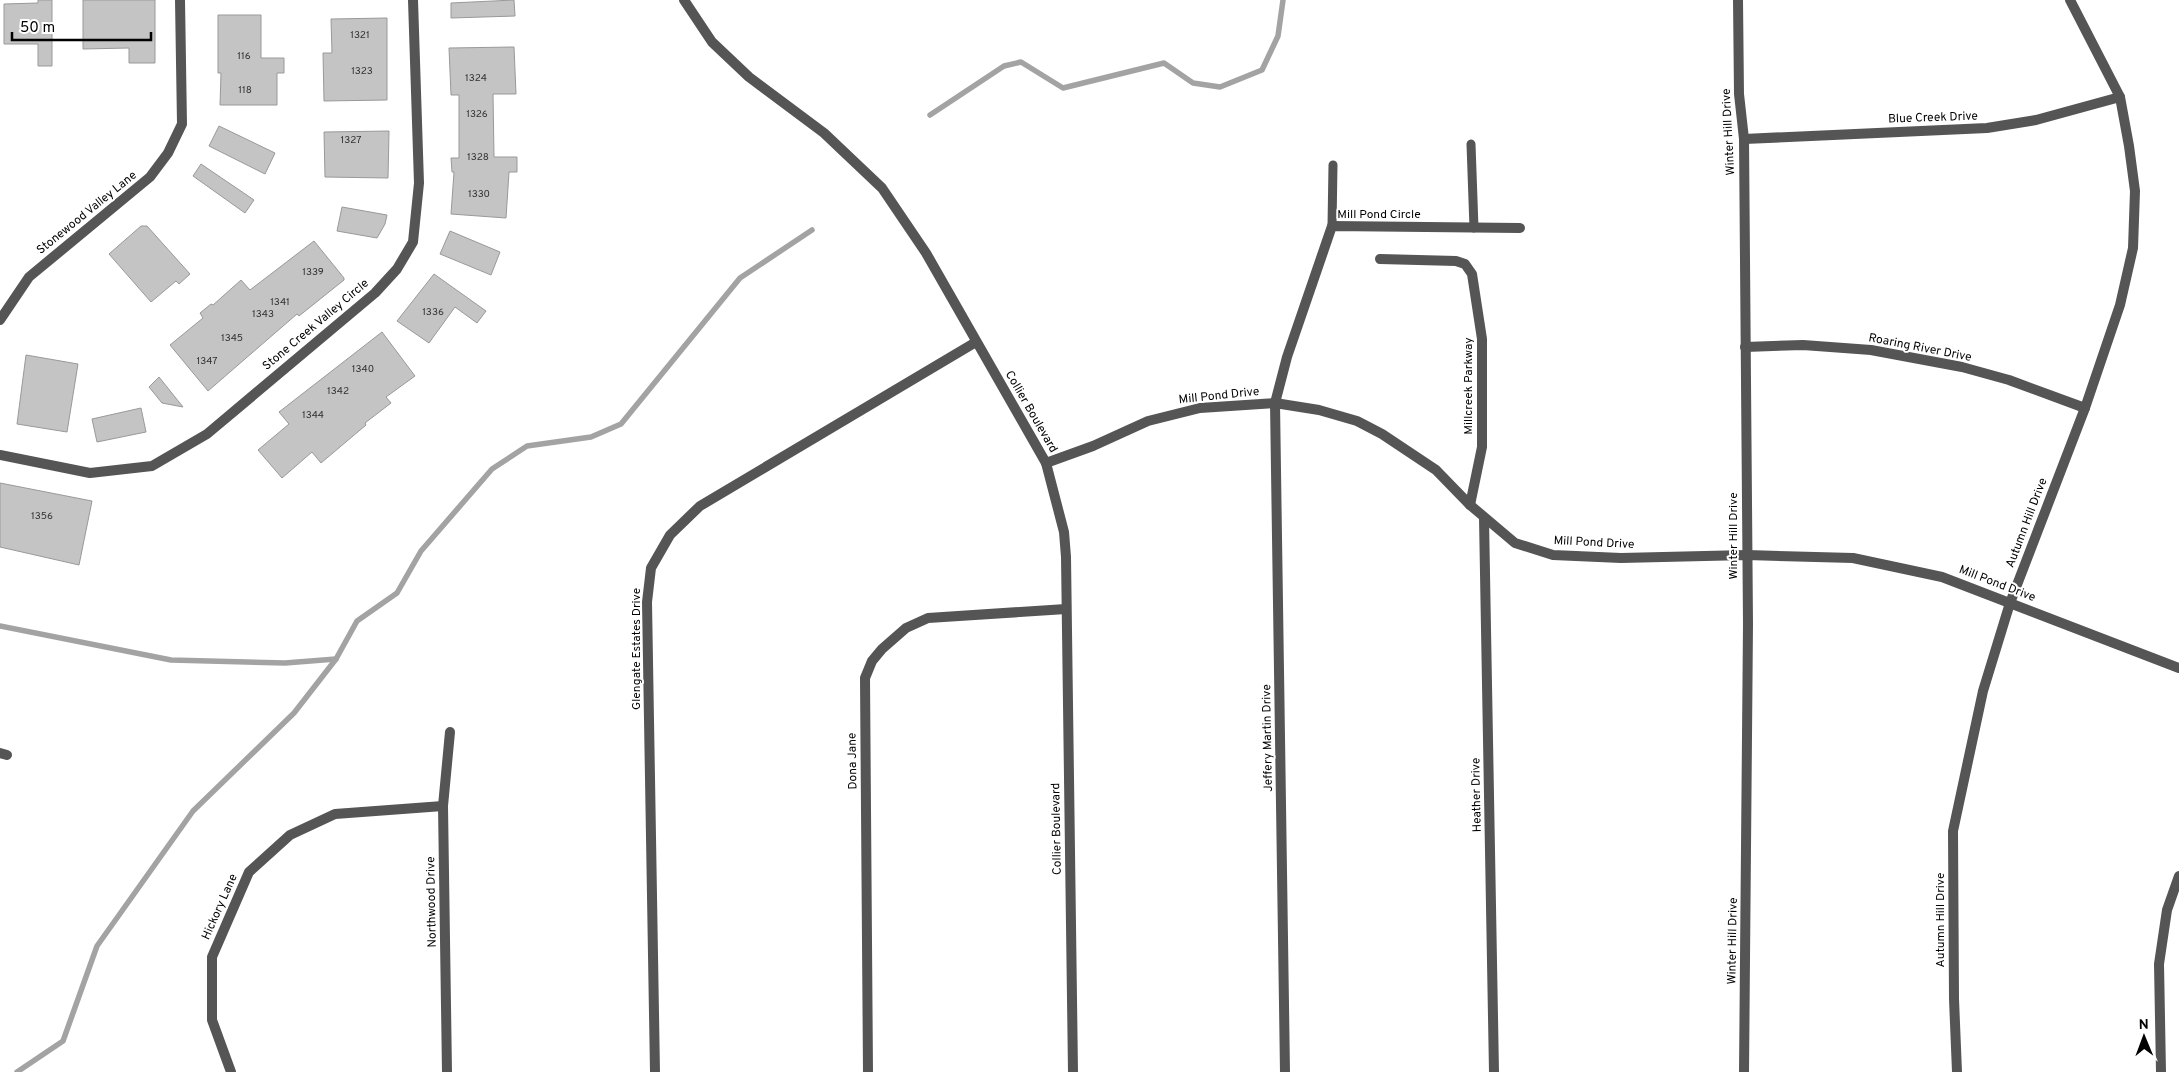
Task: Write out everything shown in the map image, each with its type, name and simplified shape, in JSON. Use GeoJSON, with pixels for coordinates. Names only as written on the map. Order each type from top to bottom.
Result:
{"type":"FeatureCollection","features":[{"type":"Feature","properties":{"kind":"street","name":"Stonewood Valley Lane"},"geometry":{"type":"LineString","coordinates":[[0,320],[30,277],[150,177],[168,153],[182,124],[180,0]]}},
{"type":"Feature","properties":{"kind":"street","name":"Stone Creek Valley Circle"},"geometry":{"type":"LineString","coordinates":[[0,455],[90,473],[152,466],[207,434],[375,293],[397,269],[412,242],[419,184],[413,0]]}},
{"type":"Feature","properties":{"kind":"street","name":"Collier Boulevard"},"geometry":{"type":"LineString","coordinates":[[684,0],[712,42],[749,77],[824,132],[882,188],[926,254],[1046,463],[1064,532],[1073,1072]]}},
{"type":"Feature","properties":{"kind":"street","name":"Winter Hill Drive"},"geometry":{"type":"LineString","coordinates":[[1738,0],[1739,94],[1744,139],[1747,555],[1744,1072]]}},
{"type":"Feature","properties":{"kind":"street","name":"Autumn Hill Drive"},"geometry":{"type":"LineString","coordinates":[[1957,1072],[1954,999],[1953,831],[1983,691],[2010,603],[2085,408],[2120,305],[2133,248],[2135,191],[2120,97],[2070,0]]}},
{"type":"Feature","properties":{"kind":"street","name":"Blue Creek Drive"},"geometry":{"type":"LineString","coordinates":[[1744,139],[1987,128],[2036,120],[2120,97]]}},
{"type":"Feature","properties":{"kind":"street","name":"Mill Pond Circle"},"geometry":{"type":"LineString","coordinates":[[1275,403],[1287,357],[1332,226],[1520,228]]}},
{"type":"Feature","properties":{"kind":"street","name":"Millcreek Parkway"},"geometry":{"type":"LineString","coordinates":[[1380,259],[1456,261],[1465,264],[1472,274],[1482,339],[1483,398],[1482,447],[1470,505]]}},
{"type":"Feature","properties":{"kind":"street","name":"Glengate Estates Drive"},"geometry":{"type":"LineString","coordinates":[[655,1072],[647,602],[651,568],[670,535],[700,506],[976,342]]}},
{"type":"Feature","properties":{"kind":"street","name":"Roaring River Drive"},"geometry":{"type":"LineString","coordinates":[[1745,347],[1803,345],[1870,350],[1962,367],[2085,408]]}},
{"type":"Feature","properties":{"kind":"street","name":"Mill Pond Drive"},"geometry":{"type":"LineString","coordinates":[[1046,463],[1093,446],[1148,421],[1200,408],[1275,403],[1319,410],[1357,421],[1423,460],[1436,470],[1484,518],[1515,543],[1553,555],[1621,558],[1747,555],[1853,558],[1942,577],[2179,668]]}},
{"type":"Feature","properties":{"kind":"street","name":"Jeffery Martin Drive"},"geometry":{"type":"LineString","coordinates":[[1275,403],[1285,1072]]}},
{"type":"Feature","properties":{"kind":"street","name":"Heather Drive"},"geometry":{"type":"LineString","coordinates":[[1484,518],[1494,1072]]}},
{"type":"Feature","properties":{"kind":"street","name":"Dona Jane"},"geometry":{"type":"LineString","coordinates":[[868,1072],[865,678],[872,661],[882,649],[906,628],[928,618],[1066,609]]}},
{"type":"Feature","properties":{"kind":"street","name":"Northwood Drive"},"geometry":{"type":"LineString","coordinates":[[447,1072],[443,806],[450,732]]}},
{"type":"Feature","properties":{"kind":"street","name":"Hickory Lane"},"geometry":{"type":"LineString","coordinates":[[231,1072],[212,1020],[212,957],[249,872],[290,835],[335,814],[443,806]]}},
{"type":"Feature","properties":{"kind":"street"},"geometry":{"type":"LineString","coordinates":[[2161,1072],[2159,964],[2167,910],[2179,876]]}},
{"type":"Feature","properties":{"kind":"lane"},"geometry":{"type":"LineString","coordinates":[[1472,144],[1474,228]]}},
{"type":"Feature","properties":{"kind":"lane"},"geometry":{"type":"LineString","coordinates":[[1332,226],[1333,165]]}},
{"type":"Feature","properties":{"kind":"building"},"geometry":{"type":"Polygon","coordinates":[[[38,0],[52,0],[52,66],[38,66],[38,44],[4,44],[4,4],[38,3],[38,0]]]}},
{"type":"Feature","properties":{"kind":"building"},"geometry":{"type":"Polygon","coordinates":[[[83,0],[155,0],[155,63],[129,63],[129,48],[83,49],[83,0]]]}},
{"type":"Feature","properties":{"kind":"building"},"geometry":{"type":"Polygon","coordinates":[[[514,0],[515,16],[451,18],[451,3],[514,0]]]}},
{"type":"Feature","properties":{"kind":"building"},"geometry":{"type":"Polygon","coordinates":[[[218,15],[261,15],[261,58],[284,58],[284,73],[277,73],[277,105],[220,105],[221,73],[218,73],[218,15]]]}},
{"type":"Feature","properties":{"kind":"building"},"geometry":{"type":"Polygon","coordinates":[[[387,18],[387,100],[324,101],[323,53],[332,53],[331,19],[387,18]]]}},
{"type":"Feature","properties":{"kind":"building"},"geometry":{"type":"Polygon","coordinates":[[[514,47],[516,94],[493,94],[494,157],[517,157],[517,172],[509,172],[506,218],[451,214],[454,172],[452,172],[451,158],[459,158],[459,95],[451,95],[449,48],[514,47]]]}},
{"type":"Feature","properties":{"kind":"building"},"geometry":{"type":"Polygon","coordinates":[[[219,126],[275,153],[265,174],[209,146],[219,126]]]}},
{"type":"Feature","properties":{"kind":"building"},"geometry":{"type":"Polygon","coordinates":[[[389,131],[388,178],[325,177],[324,132],[389,131]]]}},
{"type":"Feature","properties":{"kind":"building"},"geometry":{"type":"Polygon","coordinates":[[[201,164],[254,200],[245,213],[193,176],[201,164]]]}},
{"type":"Feature","properties":{"kind":"building"},"geometry":{"type":"Polygon","coordinates":[[[342,207],[387,215],[385,224],[377,238],[337,231],[342,207]]]}},
{"type":"Feature","properties":{"kind":"building"},"geometry":{"type":"Polygon","coordinates":[[[141,226],[147,226],[190,274],[179,284],[176,281],[151,302],[109,254],[141,226]]]}},
{"type":"Feature","properties":{"kind":"building"},"geometry":{"type":"Polygon","coordinates":[[[450,231],[500,252],[491,275],[440,254],[450,231]]]}},
{"type":"Feature","properties":{"kind":"building"},"geometry":{"type":"Polygon","coordinates":[[[314,241],[344,280],[299,316],[297,314],[208,391],[170,345],[203,318],[200,313],[211,304],[213,305],[241,280],[250,290],[314,241]]]}},
{"type":"Feature","properties":{"kind":"building"},"geometry":{"type":"Polygon","coordinates":[[[434,274],[486,311],[477,323],[455,307],[429,343],[397,321],[434,274]]]}},
{"type":"Feature","properties":{"kind":"building"},"geometry":{"type":"Polygon","coordinates":[[[382,332],[415,376],[386,397],[391,403],[365,423],[366,425],[321,463],[312,452],[282,478],[258,450],[289,424],[279,412],[382,332]]]}},
{"type":"Feature","properties":{"kind":"building"},"geometry":{"type":"Polygon","coordinates":[[[26,355],[78,364],[67,432],[17,424],[26,355]]]}},
{"type":"Feature","properties":{"kind":"building"},"geometry":{"type":"Polygon","coordinates":[[[159,377],[183,407],[162,403],[149,387],[159,377]]]}},
{"type":"Feature","properties":{"kind":"building"},"geometry":{"type":"Polygon","coordinates":[[[141,408],[146,432],[97,442],[92,419],[141,408]]]}},
{"type":"Feature","properties":{"kind":"building"},"geometry":{"type":"Polygon","coordinates":[[[0,483],[92,501],[79,565],[0,547],[0,483]]]}},
{"type":"Feature","properties":{"kind":"waterway"},"geometry":{"type":"LineString","coordinates":[[930,115],[1004,66],[1021,62],[1063,88],[1164,63],[1193,83],[1220,87],[1262,70],[1278,36],[1283,0]]}},
{"type":"Feature","properties":{"kind":"waterway"},"geometry":{"type":"LineString","coordinates":[[17,1072],[63,1041],[97,946],[193,811],[294,713],[336,659],[357,621],[397,593],[421,551],[492,469],[527,446],[591,437],[621,424],[740,278],[812,230]]}},
{"type":"Feature","properties":{"kind":"waterway"},"geometry":{"type":"LineString","coordinates":[[0,626],[171,660],[285,663],[336,659]]}}]}
